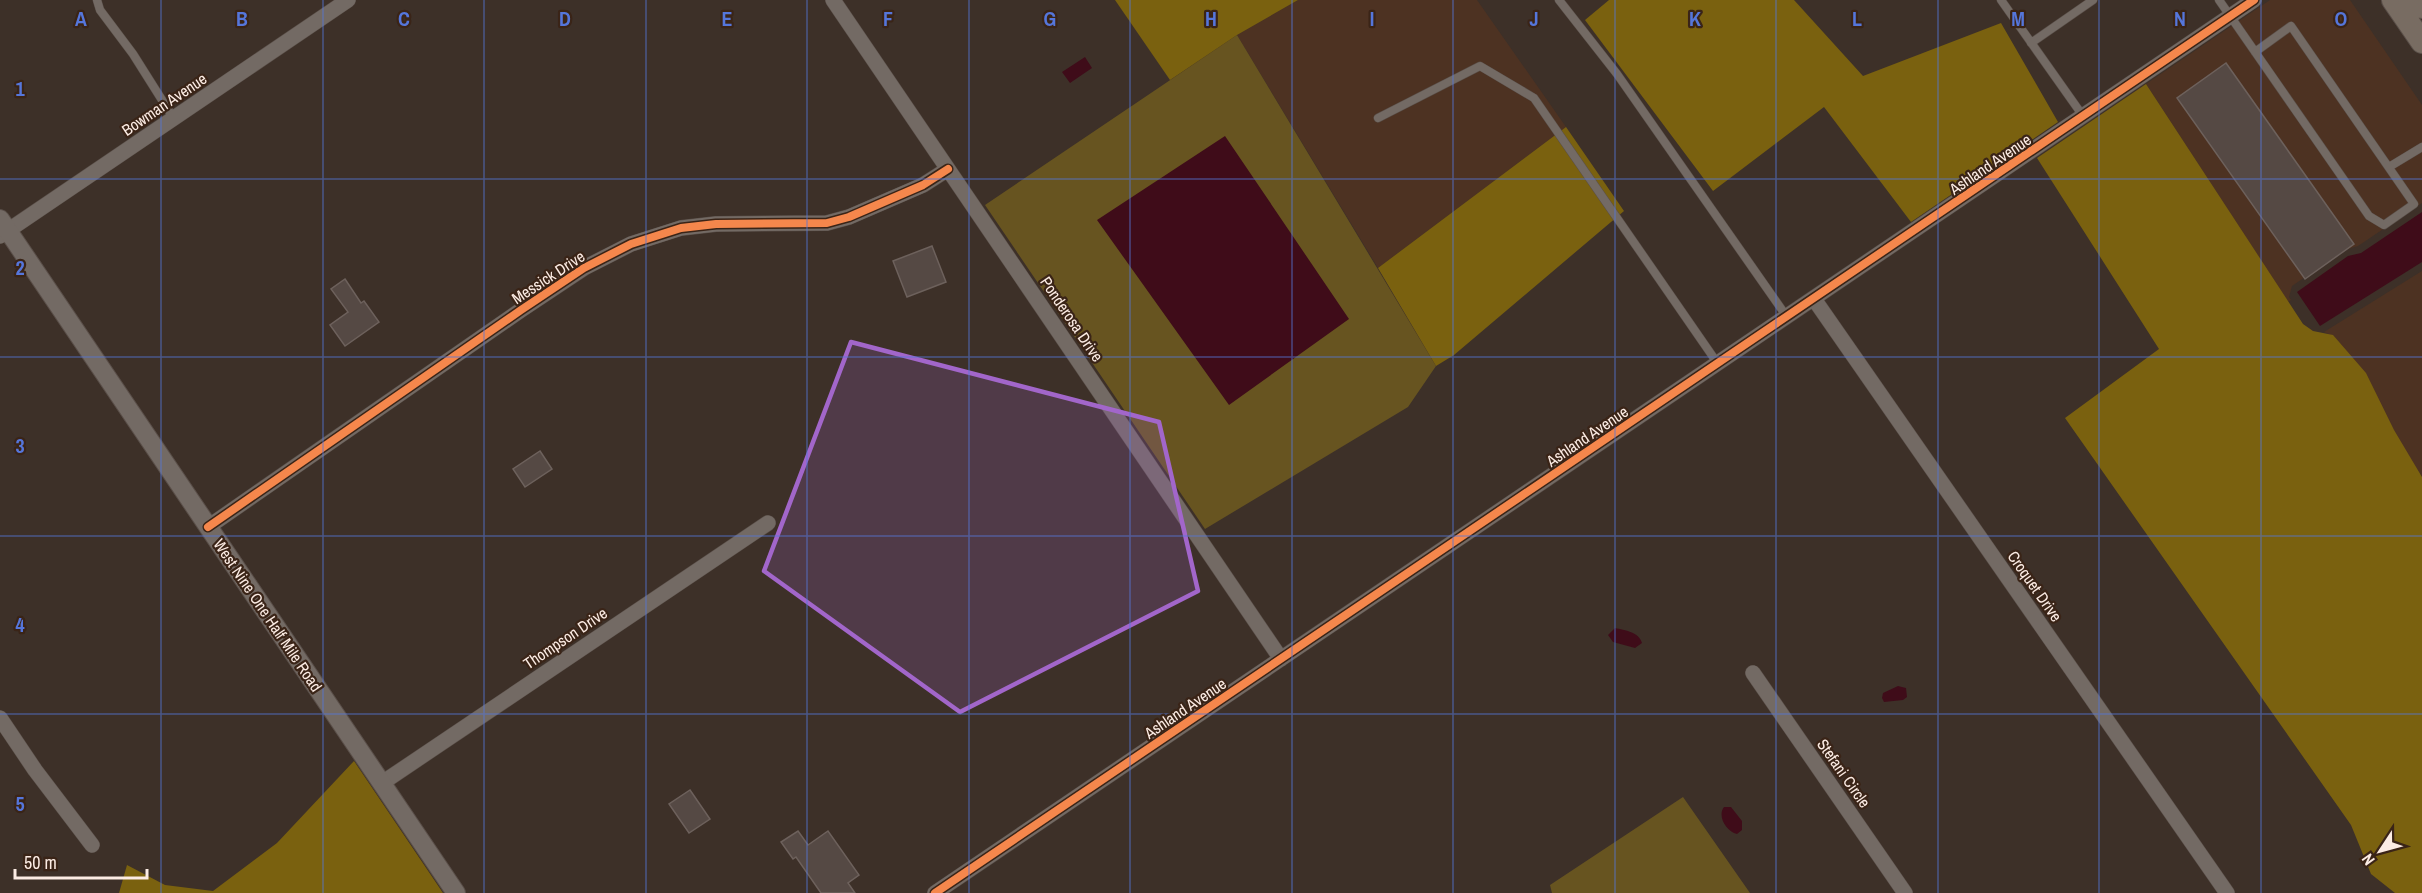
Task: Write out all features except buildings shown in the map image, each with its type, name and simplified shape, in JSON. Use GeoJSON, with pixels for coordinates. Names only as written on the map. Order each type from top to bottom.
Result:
{"type":"FeatureCollection","features":[{"type":"Feature","properties":{"kind":"main road"},"geometry":{"type":"LineString","coordinates":[[2393,0],[2422,42]]}},
{"type":"Feature","properties":{"kind":"main road"},"geometry":{"type":"LineString","coordinates":[[2417,0],[2422,7]]}},
{"type":"Feature","properties":{"kind":"street","name":"Bowman Avenue"},"geometry":{"type":"LineString","coordinates":[[3,228],[174,119],[348,0]]}},
{"type":"Feature","properties":{"kind":"street","name":"Ponderosa Drive"},"geometry":{"type":"LineString","coordinates":[[833,0],[1281,659]]}},
{"type":"Feature","properties":{"kind":"street","name":"Ashland Avenue"},"geometry":{"type":"LineString","coordinates":[[935,893],[953,888],[1281,659],[2254,0]]}},
{"type":"Feature","properties":{"kind":"street","name":"Messick Drive"},"geometry":{"type":"LineString","coordinates":[[208,527],[521,310],[584,268],[631,244],[681,228],[716,224],[827,223],[849,217],[923,185],[948,169]]}},
{"type":"Feature","properties":{"kind":"street","name":"West Nine One Half Mile Road"},"geometry":{"type":"LineString","coordinates":[[3,228],[456,893]]}},
{"type":"Feature","properties":{"kind":"street","name":"Croquet Drive"},"geometry":{"type":"LineString","coordinates":[[1814,299],[2227,893]]}},
{"type":"Feature","properties":{"kind":"street","name":"Thompson Drive"},"geometry":{"type":"LineString","coordinates":[[382,783],[768,523]]}},
{"type":"Feature","properties":{"kind":"street","name":"Stefani Circle"},"geometry":{"type":"LineString","coordinates":[[1753,673],[1905,893]]}},
{"type":"Feature","properties":{"kind":"street"},"geometry":{"type":"LineString","coordinates":[[0,718],[35,770],[92,845]]}},
{"type":"Feature","properties":{"kind":"lane"},"geometry":{"type":"LineString","coordinates":[[97,0],[100,10],[133,54],[174,119]]}},
{"type":"Feature","properties":{"kind":"lane"},"geometry":{"type":"LineString","coordinates":[[1559,0],[1617,75],[1787,317]]}},
{"type":"Feature","properties":{"kind":"lane"},"geometry":{"type":"LineString","coordinates":[[2001,0],[2083,117]]}},
{"type":"Feature","properties":{"kind":"lane"},"geometry":{"type":"LineString","coordinates":[[2031,44],[2093,0]]}},
{"type":"Feature","properties":{"kind":"lane"},"geometry":{"type":"LineString","coordinates":[[2219,0],[2254,52],[2369,216],[2384,225],[2414,204],[2291,26],[2254,52]]}},
{"type":"Feature","properties":{"kind":"lane"},"geometry":{"type":"LineString","coordinates":[[1378,118],[1480,66],[1534,98],[1718,364]]}},
{"type":"Feature","properties":{"kind":"lane"},"geometry":{"type":"LineString","coordinates":[[2389,167],[2422,147]]}},
{"type":"Feature","properties":{"kind":"highlighted area"},"geometry":{"type":"Polygon","coordinates":[[[851,342],[1159,422],[1198,591],[960,712],[764,571],[851,342]]]}},
{"type":"Feature","properties":{"kind":"shaded area"},"geometry":{"type":"Polygon","coordinates":[[[1115,0],[1298,0],[1237,35],[1170,80],[1115,0]]]}},
{"type":"Feature","properties":{"kind":"shaded area"},"geometry":{"type":"Polygon","coordinates":[[[1298,0],[1477,0],[1566,127],[1378,268],[1237,35],[1298,0]]]}},
{"type":"Feature","properties":{"kind":"shaded area"},"geometry":{"type":"Polygon","coordinates":[[[1609,0],[1794,0],[1863,76],[2001,23],[2058,122],[1911,222],[1824,107],[1713,191],[1585,20],[1609,0]]]}},
{"type":"Feature","properties":{"kind":"shaded area"},"geometry":{"type":"Polygon","coordinates":[[[2270,0],[2350,0],[2422,105],[2422,203],[2358,246],[2344,250],[2292,286],[2289,297],[2291,300],[2288,302],[2146,84],[2270,0]]]}},
{"type":"Feature","properties":{"kind":"shaded area"},"geometry":{"type":"Polygon","coordinates":[[[1237,35],[1436,366],[1408,407],[1205,529],[985,205],[1237,35]]]}},
{"type":"Feature","properties":{"kind":"shaded area"},"geometry":{"type":"Polygon","coordinates":[[[1085,57],[1092,68],[1070,83],[1062,72],[1085,57]]]}},
{"type":"Feature","properties":{"kind":"shaded area"},"geometry":{"type":"Polygon","coordinates":[[[2146,84],[2303,324],[2313,331],[2333,335],[2366,373],[2394,430],[2422,477],[2422,893],[2395,893],[2371,874],[2351,825],[2065,418],[2159,349],[2037,158],[2146,84]]]}},
{"type":"Feature","properties":{"kind":"shaded area"},"geometry":{"type":"Polygon","coordinates":[[[1566,127],[1624,211],[1454,355],[1436,366],[1378,268],[1566,127]]]}},
{"type":"Feature","properties":{"kind":"shaded area"},"geometry":{"type":"Polygon","coordinates":[[[1225,136],[1349,319],[1229,405],[1097,220],[1225,136]]]}},
{"type":"Feature","properties":{"kind":"shaded area"},"geometry":{"type":"Polygon","coordinates":[[[2422,212],[2422,262],[2320,326],[2297,292],[2348,256],[2361,253],[2422,212]]]}},
{"type":"Feature","properties":{"kind":"shaded area"},"geometry":{"type":"Polygon","coordinates":[[[2422,271],[2422,477],[2333,336],[2324,332],[2422,271]]]}},
{"type":"Feature","properties":{"kind":"shaded area"},"geometry":{"type":"Polygon","coordinates":[[[1615,628],[1635,634],[1642,643],[1635,648],[1613,642],[1608,635],[1615,628]]]}},
{"type":"Feature","properties":{"kind":"shaded area"},"geometry":{"type":"Polygon","coordinates":[[[1898,686],[1906,688],[1907,697],[1903,700],[1884,702],[1883,693],[1898,686]]]}},
{"type":"Feature","properties":{"kind":"shaded area"},"geometry":{"type":"Polygon","coordinates":[[[354,761],[443,893],[119,893],[127,865],[165,885],[213,891],[277,843],[354,761]]]}},
{"type":"Feature","properties":{"kind":"shaded area"},"geometry":{"type":"Polygon","coordinates":[[[1683,797],[1750,893],[1552,893],[1550,885],[1683,797]]]}},
{"type":"Feature","properties":{"kind":"shaded area"},"geometry":{"type":"Polygon","coordinates":[[[1724,807],[1731,807],[1742,821],[1742,830],[1737,834],[1729,830],[1722,819],[1724,807]]]}},
{"type":"Feature","properties":{"kind":"cycle path"},"geometry":{"type":"LineString","coordinates":[[935,893],[2254,0]]}},
{"type":"Feature","properties":{"kind":"cycle path"},"geometry":{"type":"LineString","coordinates":[[208,527],[521,310],[584,268],[631,244],[681,228],[716,224],[827,223],[849,217],[923,185],[948,169]]}}]}
